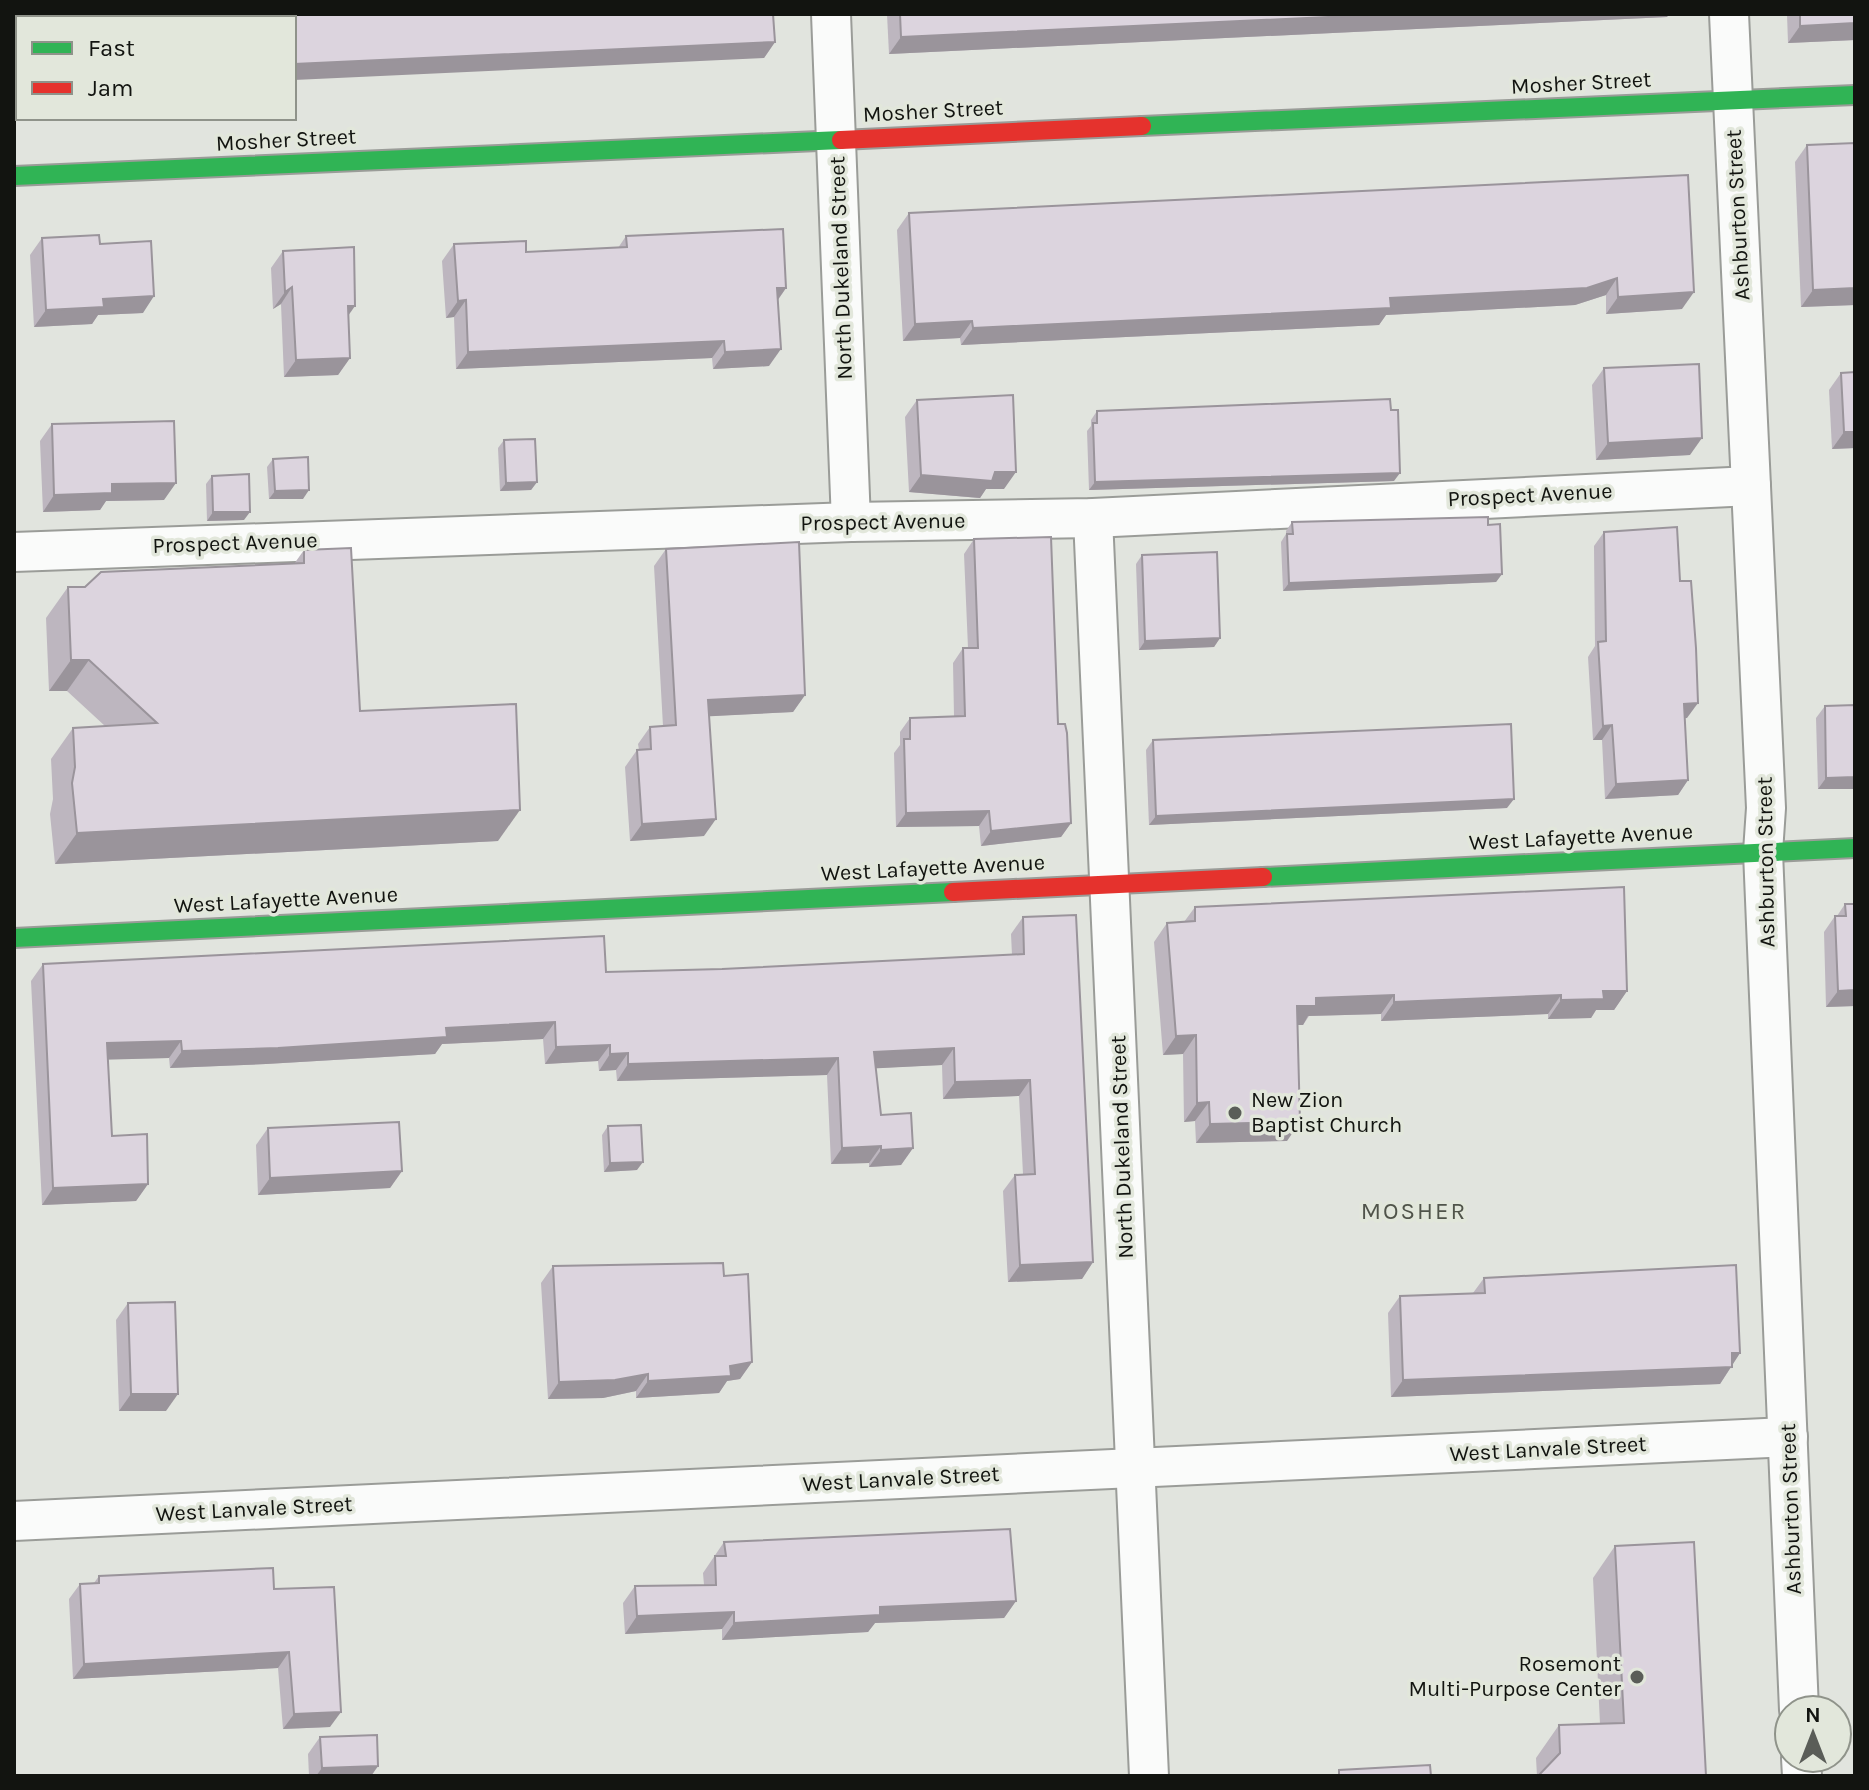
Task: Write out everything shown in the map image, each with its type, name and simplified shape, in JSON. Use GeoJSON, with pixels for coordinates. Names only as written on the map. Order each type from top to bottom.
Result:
{"type":"FeatureCollection","features":[{"type":"Feature","properties":{"kind":"main road","name":"Mosher Street"},"geometry":{"type":"LineString","coordinates":[[14,176],[1855,95]]}},
{"type":"Feature","properties":{"kind":"main road","name":"West Lafayette Avenue"},"geometry":{"type":"LineString","coordinates":[[14,938],[1855,848]]}},
{"type":"Feature","properties":{"kind":"street","name":"North Dukeland Street"},"geometry":{"type":"LineString","coordinates":[[831,14],[851,522]]}},
{"type":"Feature","properties":{"kind":"street","name":"Ashburton Street"},"geometry":{"type":"LineString","coordinates":[[1729,14],[1766,808],[1763,852],[1798,1694]]}},
{"type":"Feature","properties":{"kind":"street","name":"Prospect Avenue"},"geometry":{"type":"LineString","coordinates":[[14,552],[851,522],[1093,518],[1751,486]]}},
{"type":"Feature","properties":{"kind":"street","name":"North Dukeland Street"},"geometry":{"type":"LineString","coordinates":[[1093,518],[1149,1776]]}},
{"type":"Feature","properties":{"kind":"street","name":"West Lanvale Street"},"geometry":{"type":"LineString","coordinates":[[14,1521],[1788,1437]]}},
{"type":"Feature","properties":{"kind":"building"},"geometry":{"type":"Polygon","coordinates":[[[33,14],[146,14],[146,16],[33,14]]]}},
{"type":"Feature","properties":{"kind":"building"},"geometry":{"type":"Polygon","coordinates":[[[773,14],[775,42],[296,64],[296,16],[272,16],[773,14]]]}},
{"type":"Feature","properties":{"kind":"building"},"geometry":{"type":"Polygon","coordinates":[[[900,14],[1391,14],[901,37],[900,14]]]}},
{"type":"Feature","properties":{"kind":"building"},"geometry":{"type":"Polygon","coordinates":[[[1800,14],[1855,14],[1855,23],[1800,26],[1800,14]]]}},
{"type":"Feature","properties":{"kind":"building"},"geometry":{"type":"Polygon","coordinates":[[[1855,143],[1855,288],[1813,290],[1807,145],[1855,143]]]}},
{"type":"Feature","properties":{"kind":"building"},"geometry":{"type":"Polygon","coordinates":[[[1688,175],[1694,292],[1618,297],[1617,278],[1587,288],[1390,298],[1391,308],[973,328],[972,321],[915,324],[909,213],[1688,175]]]}},
{"type":"Feature","properties":{"kind":"building"},"geometry":{"type":"Polygon","coordinates":[[[783,229],[786,288],[777,288],[781,349],[725,352],[724,341],[468,352],[466,300],[458,301],[454,244],[526,241],[526,252],[627,247],[626,236],[783,229]]]}},
{"type":"Feature","properties":{"kind":"building"},"geometry":{"type":"Polygon","coordinates":[[[99,235],[100,244],[151,241],[154,296],[103,299],[104,307],[46,310],[42,238],[99,235]]]}},
{"type":"Feature","properties":{"kind":"building"},"geometry":{"type":"Polygon","coordinates":[[[354,247],[355,306],[348,306],[350,358],[296,360],[292,287],[285,292],[283,251],[354,247]]]}},
{"type":"Feature","properties":{"kind":"building"},"geometry":{"type":"Polygon","coordinates":[[[1699,364],[1702,438],[1608,443],[1604,368],[1699,364]]]}},
{"type":"Feature","properties":{"kind":"building"},"geometry":{"type":"Polygon","coordinates":[[[1855,372],[1855,432],[1844,432],[1841,373],[1855,372]]]}},
{"type":"Feature","properties":{"kind":"building"},"geometry":{"type":"Polygon","coordinates":[[[1013,395],[1016,472],[995,472],[992,481],[921,475],[917,400],[1013,395]]]}},
{"type":"Feature","properties":{"kind":"building"},"geometry":{"type":"Polygon","coordinates":[[[1390,399],[1391,410],[1398,410],[1400,473],[1095,482],[1093,423],[1097,423],[1097,411],[1390,399]]]}},
{"type":"Feature","properties":{"kind":"building"},"geometry":{"type":"Polygon","coordinates":[[[174,421],[176,483],[112,484],[112,493],[54,495],[52,424],[174,421]]]}},
{"type":"Feature","properties":{"kind":"building"},"geometry":{"type":"Polygon","coordinates":[[[535,439],[537,482],[506,483],[504,440],[535,439]]]}},
{"type":"Feature","properties":{"kind":"building"},"geometry":{"type":"Polygon","coordinates":[[[308,457],[309,490],[275,491],[273,459],[308,457]]]}},
{"type":"Feature","properties":{"kind":"building"},"geometry":{"type":"Polygon","coordinates":[[[249,474],[250,512],[213,512],[212,476],[249,474]]]}},
{"type":"Feature","properties":{"kind":"building"},"geometry":{"type":"Polygon","coordinates":[[[1488,517],[1488,525],[1500,524],[1502,574],[1289,583],[1287,534],[1293,534],[1292,522],[1488,517]]]}},
{"type":"Feature","properties":{"kind":"building"},"geometry":{"type":"Polygon","coordinates":[[[1677,527],[1680,581],[1691,581],[1696,648],[1698,703],[1684,704],[1688,780],[1616,784],[1612,725],[1603,726],[1598,642],[1606,641],[1604,532],[1677,527]]]}},
{"type":"Feature","properties":{"kind":"building"},"geometry":{"type":"Polygon","coordinates":[[[1051,537],[1058,724],[1065,724],[1067,733],[1071,823],[991,831],[989,811],[906,813],[904,739],[910,739],[910,718],[965,716],[963,648],[978,648],[974,539],[1051,537]]]}},
{"type":"Feature","properties":{"kind":"building"},"geometry":{"type":"Polygon","coordinates":[[[799,542],[805,695],[708,700],[716,819],[642,824],[637,750],[651,749],[650,727],[676,725],[666,549],[799,542]]]}},
{"type":"Feature","properties":{"kind":"building"},"geometry":{"type":"Polygon","coordinates":[[[351,548],[360,711],[516,704],[520,810],[77,833],[72,783],[75,767],[73,728],[157,723],[89,660],[71,660],[68,587],[85,587],[101,572],[304,563],[304,550],[351,548]]]}},
{"type":"Feature","properties":{"kind":"building"},"geometry":{"type":"Polygon","coordinates":[[[1217,552],[1220,638],[1145,641],[1142,555],[1217,552]]]}},
{"type":"Feature","properties":{"kind":"building"},"geometry":{"type":"Polygon","coordinates":[[[1855,705],[1855,777],[1826,778],[1825,706],[1855,705]]]}},
{"type":"Feature","properties":{"kind":"building"},"geometry":{"type":"Polygon","coordinates":[[[1511,724],[1514,799],[1156,816],[1153,740],[1511,724]]]}},
{"type":"Feature","properties":{"kind":"building"},"geometry":{"type":"Polygon","coordinates":[[[1624,887],[1627,991],[1603,991],[1604,999],[1561,1000],[1561,995],[1394,1002],[1394,995],[1316,998],[1316,1006],[1297,1006],[1300,1122],[1210,1124],[1209,1102],[1197,1103],[1196,1035],[1176,1036],[1167,923],[1195,921],[1195,907],[1624,887]]]}},
{"type":"Feature","properties":{"kind":"building"},"geometry":{"type":"Polygon","coordinates":[[[1845,904],[1855,904],[1855,990],[1838,991],[1835,916],[1846,916],[1845,904]]]}},
{"type":"Feature","properties":{"kind":"building"},"geometry":{"type":"Polygon","coordinates":[[[1076,915],[1093,1262],[1020,1265],[1015,1175],[1035,1174],[1030,1080],[955,1082],[954,1048],[874,1052],[881,1115],[911,1113],[913,1148],[881,1150],[881,1146],[842,1148],[838,1058],[628,1064],[628,1053],[610,1054],[610,1045],[556,1047],[555,1022],[446,1028],[447,1037],[278,1048],[182,1051],[181,1041],[107,1043],[112,1136],[147,1134],[148,1184],[53,1188],[43,964],[604,936],[606,972],[722,969],[1024,954],[1023,917],[1076,915]]]}},
{"type":"Feature","properties":{"kind":"building"},"geometry":{"type":"Polygon","coordinates":[[[399,1122],[402,1171],[270,1178],[268,1128],[399,1122]]]}},
{"type":"Feature","properties":{"kind":"building"},"geometry":{"type":"Polygon","coordinates":[[[641,1125],[643,1162],[610,1163],[608,1126],[641,1125]]]}},
{"type":"Feature","properties":{"kind":"building"},"geometry":{"type":"Polygon","coordinates":[[[723,1263],[724,1276],[748,1274],[752,1362],[730,1366],[731,1376],[648,1381],[648,1374],[615,1380],[559,1382],[553,1266],[723,1263]]]}},
{"type":"Feature","properties":{"kind":"building"},"geometry":{"type":"Polygon","coordinates":[[[1736,1265],[1740,1353],[1732,1353],[1732,1367],[1403,1380],[1400,1296],[1485,1293],[1484,1278],[1736,1265]]]}},
{"type":"Feature","properties":{"kind":"building"},"geometry":{"type":"Polygon","coordinates":[[[175,1302],[178,1394],[131,1394],[128,1303],[175,1302]]]}},
{"type":"Feature","properties":{"kind":"building"},"geometry":{"type":"Polygon","coordinates":[[[1010,1529],[1016,1601],[880,1607],[880,1615],[734,1623],[734,1612],[637,1616],[635,1586],[716,1585],[715,1556],[726,1556],[724,1542],[1010,1529]]]}},
{"type":"Feature","properties":{"kind":"building"},"geometry":{"type":"Polygon","coordinates":[[[1694,1542],[1706,1776],[1538,1776],[1560,1753],[1559,1725],[1624,1723],[1615,1546],[1694,1542]]]}},
{"type":"Feature","properties":{"kind":"building"},"geometry":{"type":"Polygon","coordinates":[[[273,1568],[274,1589],[334,1587],[341,1712],[294,1714],[289,1652],[84,1664],[80,1584],[99,1583],[99,1576],[273,1568]]]}},
{"type":"Feature","properties":{"kind":"building"},"geometry":{"type":"Polygon","coordinates":[[[377,1735],[378,1766],[322,1768],[320,1737],[377,1735]]]}},
{"type":"Feature","properties":{"kind":"building"},"geometry":{"type":"Polygon","coordinates":[[[1430,1765],[1431,1776],[1339,1776],[1339,1770],[1430,1765]]]}},
{"type":"Feature","properties":{"kind":"traffic: fast"},"geometry":{"type":"LineString","coordinates":[[1142,126],[1855,95]]}},
{"type":"Feature","properties":{"kind":"traffic: fast"},"geometry":{"type":"LineString","coordinates":[[14,176],[841,140]]}},
{"type":"Feature","properties":{"kind":"traffic: fast"},"geometry":{"type":"LineString","coordinates":[[1263,877],[1855,848]]}},
{"type":"Feature","properties":{"kind":"traffic: fast"},"geometry":{"type":"LineString","coordinates":[[14,938],[953,892]]}},
{"type":"Feature","properties":{"kind":"traffic: jam"},"geometry":{"type":"LineString","coordinates":[[841,140],[1142,126]]}},
{"type":"Feature","properties":{"kind":"traffic: jam"},"geometry":{"type":"LineString","coordinates":[[953,892],[1263,877]]}},
{"type":"Feature","properties":{"kind":"place","name":"New Zion Baptist Church"},"geometry":{"type":"Point","coordinates":[1235,1113]}},
{"type":"Feature","properties":{"kind":"place","name":"Rosemont Multi-Purpose Center"},"geometry":{"type":"Point","coordinates":[1637,1677]}},
{"type":"Feature","properties":{"kind":"district","name":"MOSHER"},"geometry":{"type":"Point","coordinates":[1414,1211]}}]}
